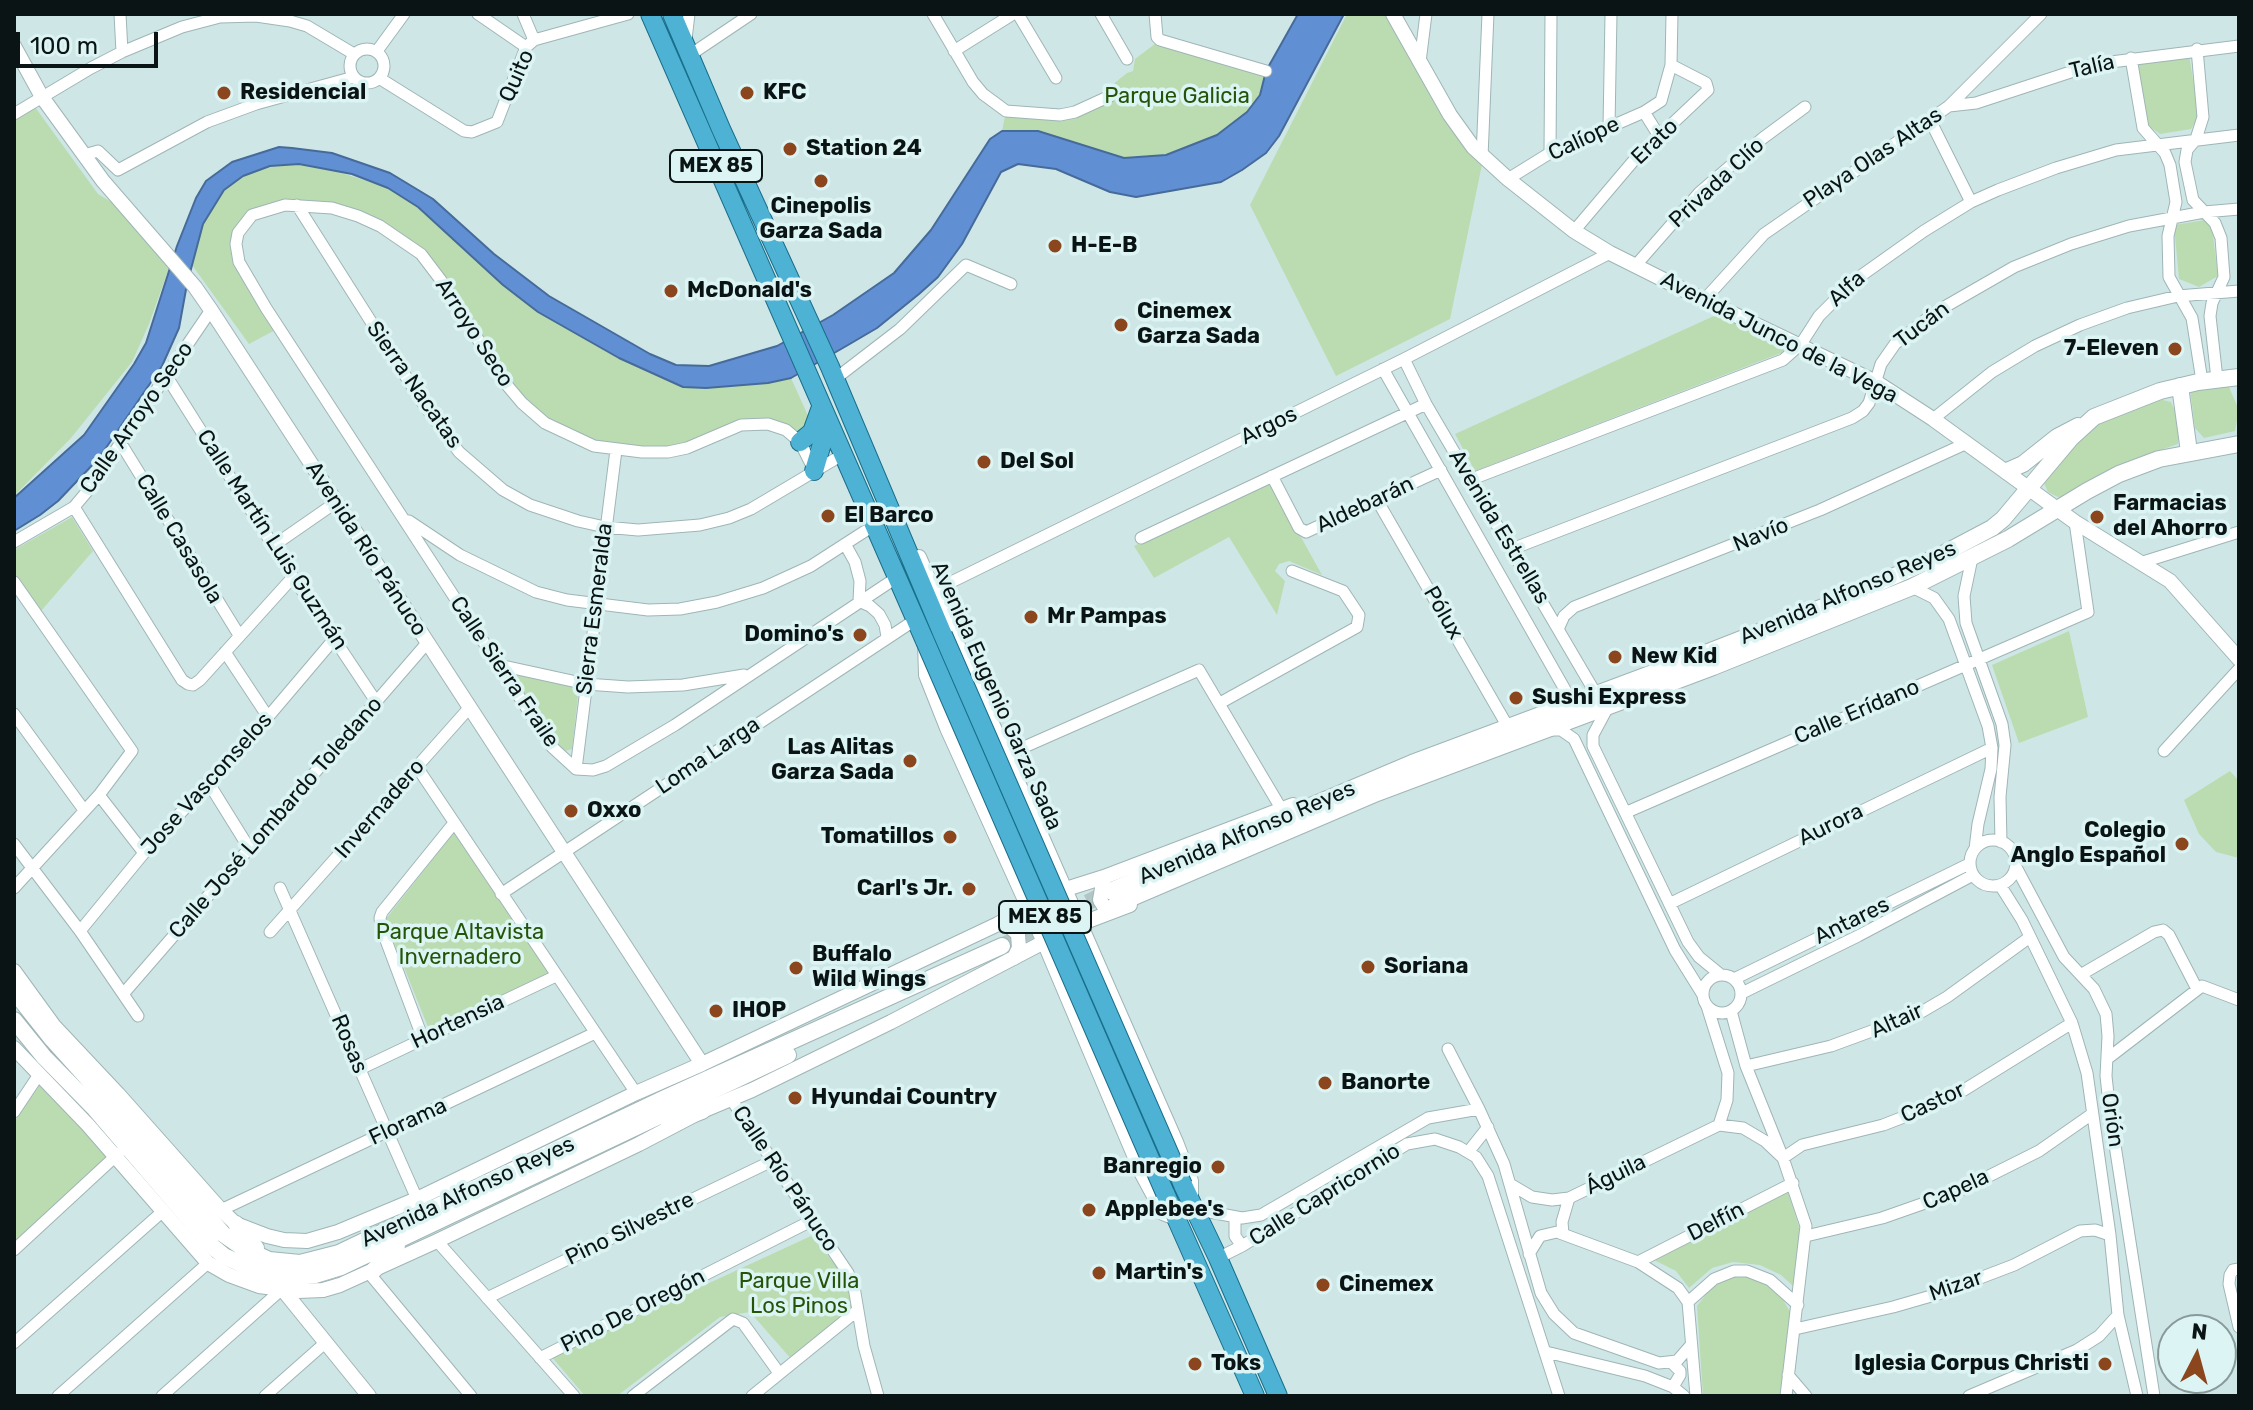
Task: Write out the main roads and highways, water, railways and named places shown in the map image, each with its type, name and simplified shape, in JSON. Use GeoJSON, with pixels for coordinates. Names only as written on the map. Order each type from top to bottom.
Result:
{"type":"FeatureCollection","features":[{"type":"Feature","properties":{"kind":"highway","name":"Avenida Eugenio Garza Sada"},"geometry":{"type":"LineString","coordinates":[[650,14],[915,620],[934,638]]}},
{"type":"Feature","properties":{"kind":"highway","name":"Avenida Eugenio Garza Sada"},"geometry":{"type":"LineString","coordinates":[[672,14],[833,373],[898,528],[930,592],[934,638],[1183,1197],[1218,1258],[1278,1396]]}},
{"type":"Feature","properties":{"kind":"highway"},"geometry":{"type":"LineString","coordinates":[[800,442],[825,416]]}},
{"type":"Feature","properties":{"kind":"highway"},"geometry":{"type":"LineString","coordinates":[[814,471],[825,416]]}},
{"type":"Feature","properties":{"kind":"highway","name":"Avenida Eugenio Garza Sada"},"geometry":{"type":"LineString","coordinates":[[1183,1197],[1178,1219],[1255,1396]]}},
{"type":"Feature","properties":{"kind":"main road","name":"Avenida Alfonso Reyes"},"geometry":{"type":"LineString","coordinates":[[1349,798],[1548,730],[1602,700],[1937,557],[1992,528],[2084,425],[2104,412],[2180,386],[2239,377]]}},
{"type":"Feature","properties":{"kind":"main road"},"geometry":{"type":"LineString","coordinates":[[2180,386],[2189,452]]}},
{"type":"Feature","properties":{"kind":"main road"},"geometry":{"type":"LineString","coordinates":[[2007,471],[2023,464],[2066,431],[2084,425]]}},
{"type":"Feature","properties":{"kind":"main road","name":"Avenida Alfonso Reyes"},"geometry":{"type":"LineString","coordinates":[[1111,896],[1572,702],[1602,700],[1912,587],[1972,558],[2119,474],[2159,459],[2239,444]]}},
{"type":"Feature","properties":{"kind":"main road","name":"Avenida Alfonso Reyes"},"geometry":{"type":"LineString","coordinates":[[1007,953],[341,1267],[309,1277],[339,1253],[663,1099],[1007,953]]}},
{"type":"Feature","properties":{"kind":"main road","name":"Avenida Alfonso Reyes"},"geometry":{"type":"LineString","coordinates":[[14,991],[52,1039],[223,1234],[275,1275]]}},
{"type":"Feature","properties":{"kind":"main road","name":"Avenida Alfonso Reyes"},"geometry":{"type":"LineString","coordinates":[[14,1020],[44,1057],[95,1109],[121,1152],[213,1247],[239,1264],[275,1275]]}},
{"type":"Feature","properties":{"kind":"main road"},"geometry":{"type":"LineString","coordinates":[[663,1099],[697,1075],[702,1064]]}},
{"type":"Feature","properties":{"kind":"main road"},"geometry":{"type":"LineString","coordinates":[[617,1138],[702,1111]]}},
{"type":"Feature","properties":{"kind":"main road"},"geometry":{"type":"LineString","coordinates":[[133,1129],[176,1160]]}},
{"type":"Feature","properties":{"kind":"main road"},"geometry":{"type":"LineString","coordinates":[[236,1224],[275,1275]]}},
{"type":"Feature","properties":{"kind":"main road"},"geometry":{"type":"LineString","coordinates":[[371,1272],[407,1235]]}},
{"type":"Feature","properties":{"kind":"main road","name":"Avenida Alfonso Reyes"},"geometry":{"type":"LineString","coordinates":[[275,1275],[288,1263],[309,1277]]}},
{"type":"Feature","properties":{"kind":"water"},"geometry":{"type":"Polygon","coordinates":[[[1298,14],[1344,14],[1279,136],[1266,153],[1242,170],[1221,182],[1136,197],[1110,192],[1056,169],[1018,164],[1001,172],[962,244],[938,277],[919,294],[877,328],[791,378],[768,383],[683,387],[619,358],[538,312],[503,285],[418,207],[388,188],[352,174],[299,164],[270,166],[243,176],[224,190],[203,224],[179,328],[162,366],[99,458],[58,501],[14,531],[14,498],[84,435],[134,364],[146,343],[196,198],[206,181],[232,162],[279,147],[332,153],[390,173],[433,199],[494,254],[549,296],[650,354],[676,365],[709,366],[777,346],[833,315],[894,273],[931,230],[990,139],[1002,131],[1038,131],[1124,158],[1166,155],[1217,135],[1247,112],[1260,95],[1266,71],[1298,14]]]}},
{"type":"Feature","properties":{"kind":"tunnel"},"geometry":{"type":"LineString","coordinates":[[1002,946],[1110,891]]}},
{"type":"Feature","properties":{"kind":"place","name":"Residencial"},"geometry":{"type":"Point","coordinates":[224,93]}},
{"type":"Feature","properties":{"kind":"place","name":"KFC"},"geometry":{"type":"Point","coordinates":[747,93]}},
{"type":"Feature","properties":{"kind":"place","name":"Station 24"},"geometry":{"type":"Point","coordinates":[790,149]}},
{"type":"Feature","properties":{"kind":"place","name":"Cinepolis Garza Sada"},"geometry":{"type":"Point","coordinates":[821,181]}},
{"type":"Feature","properties":{"kind":"place","name":"H-E-B"},"geometry":{"type":"Point","coordinates":[1055,246]}},
{"type":"Feature","properties":{"kind":"place","name":"McDonald's"},"geometry":{"type":"Point","coordinates":[671,291]}},
{"type":"Feature","properties":{"kind":"place","name":"Cinemex Garza Sada"},"geometry":{"type":"Point","coordinates":[1121,325]}},
{"type":"Feature","properties":{"kind":"place","name":"7-Eleven"},"geometry":{"type":"Point","coordinates":[2175,349]}},
{"type":"Feature","properties":{"kind":"place","name":"Del Sol"},"geometry":{"type":"Point","coordinates":[984,462]}},
{"type":"Feature","properties":{"kind":"place","name":"El Barco"},"geometry":{"type":"Point","coordinates":[828,516]}},
{"type":"Feature","properties":{"kind":"place","name":"Farmacias del Ahorro"},"geometry":{"type":"Point","coordinates":[2097,517]}},
{"type":"Feature","properties":{"kind":"place","name":"Mr Pampas"},"geometry":{"type":"Point","coordinates":[1031,617]}},
{"type":"Feature","properties":{"kind":"place","name":"Domino's"},"geometry":{"type":"Point","coordinates":[860,635]}},
{"type":"Feature","properties":{"kind":"place","name":"New Kid"},"geometry":{"type":"Point","coordinates":[1615,657]}},
{"type":"Feature","properties":{"kind":"place","name":"Sushi Express"},"geometry":{"type":"Point","coordinates":[1516,698]}},
{"type":"Feature","properties":{"kind":"place","name":"Las Alitas Garza Sada"},"geometry":{"type":"Point","coordinates":[910,761]}},
{"type":"Feature","properties":{"kind":"place","name":"Oxxo"},"geometry":{"type":"Point","coordinates":[571,811]}},
{"type":"Feature","properties":{"kind":"place","name":"Tomatillos"},"geometry":{"type":"Point","coordinates":[950,837]}},
{"type":"Feature","properties":{"kind":"place","name":"Colegio Anglo Español"},"geometry":{"type":"Point","coordinates":[2182,844]}},
{"type":"Feature","properties":{"kind":"place","name":"Carl's Jr."},"geometry":{"type":"Point","coordinates":[969,889]}},
{"type":"Feature","properties":{"kind":"place","name":"Soriana"},"geometry":{"type":"Point","coordinates":[1368,967]}},
{"type":"Feature","properties":{"kind":"place","name":"Buffalo Wild Wings"},"geometry":{"type":"Point","coordinates":[796,968]}},
{"type":"Feature","properties":{"kind":"place","name":"IHOP"},"geometry":{"type":"Point","coordinates":[716,1011]}},
{"type":"Feature","properties":{"kind":"place","name":"Banorte"},"geometry":{"type":"Point","coordinates":[1325,1083]}},
{"type":"Feature","properties":{"kind":"place","name":"Hyundai Country"},"geometry":{"type":"Point","coordinates":[795,1098]}},
{"type":"Feature","properties":{"kind":"place","name":"Banregio"},"geometry":{"type":"Point","coordinates":[1218,1167]}},
{"type":"Feature","properties":{"kind":"place","name":"Applebee's"},"geometry":{"type":"Point","coordinates":[1089,1210]}},
{"type":"Feature","properties":{"kind":"place","name":"Martin's"},"geometry":{"type":"Point","coordinates":[1099,1273]}},
{"type":"Feature","properties":{"kind":"place","name":"Cinemex"},"geometry":{"type":"Point","coordinates":[1323,1285]}},
{"type":"Feature","properties":{"kind":"place","name":"Toks"},"geometry":{"type":"Point","coordinates":[1195,1364]}},
{"type":"Feature","properties":{"kind":"place","name":"Iglesia Corpus Christi"},"geometry":{"type":"Point","coordinates":[2105,1364]}},
{"type":"Feature","properties":{"kind":"park label","name":"Parque Galicia"},"geometry":{"type":"Point","coordinates":[1177,97]}},
{"type":"Feature","properties":{"kind":"park label","name":"Parque Altavista Invernadero"},"geometry":{"type":"Point","coordinates":[460,946]}},
{"type":"Feature","properties":{"kind":"park label","name":"Parque Villa Los Pinos"},"geometry":{"type":"Point","coordinates":[799,1294]}}]}
